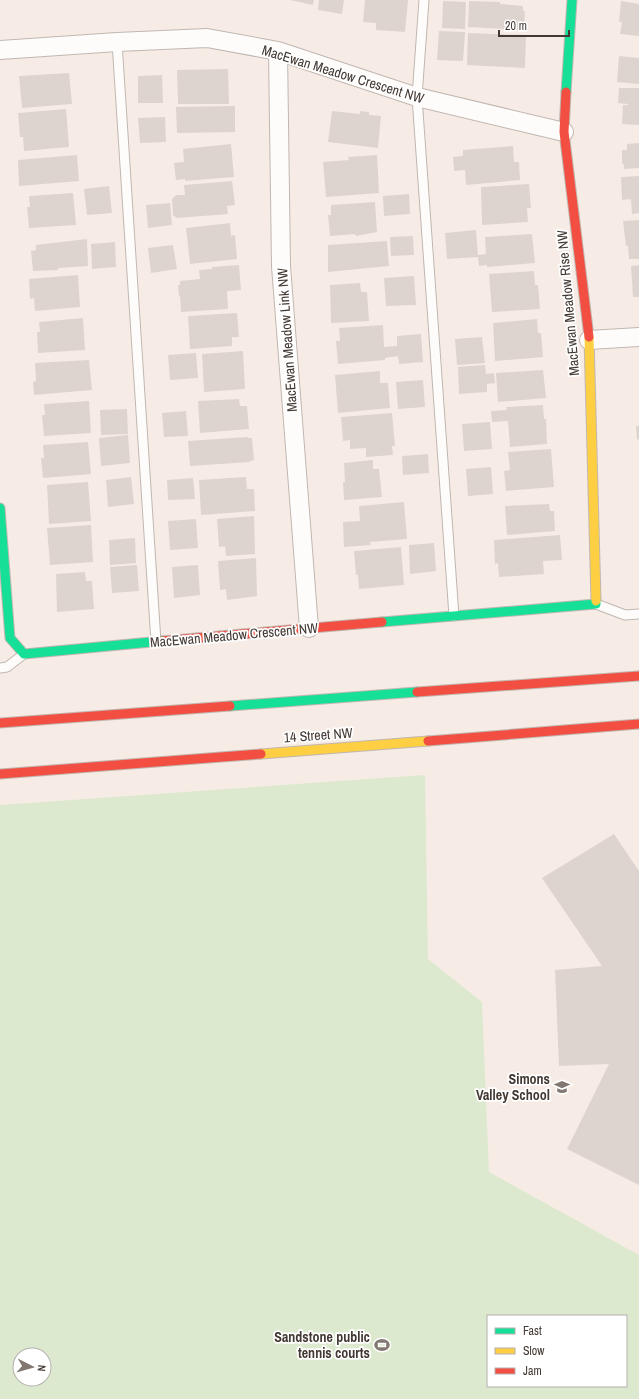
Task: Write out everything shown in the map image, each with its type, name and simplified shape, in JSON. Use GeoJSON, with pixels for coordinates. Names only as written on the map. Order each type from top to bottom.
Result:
{"type":"FeatureCollection","features":[{"type":"Feature","properties":{"kind":"street","name":"MacEwan Meadow Rise NW"},"geometry":{"type":"LineString","coordinates":[[572,0],[564,132],[588,340],[596,604]]}},
{"type":"Feature","properties":{"kind":"street","name":"MacEwan Meadow Crescent NW"},"geometry":{"type":"LineString","coordinates":[[0,50],[117,42],[207,38],[278,51],[417,97],[564,132]]}},
{"type":"Feature","properties":{"kind":"street","name":"MacEwan Meadow Link NW"},"geometry":{"type":"LineString","coordinates":[[278,51],[281,266],[309,628]]}},
{"type":"Feature","properties":{"kind":"street"},"geometry":{"type":"LineString","coordinates":[[588,340],[639,337]]}},
{"type":"Feature","properties":{"kind":"street"},"geometry":{"type":"LineString","coordinates":[[0,508],[10,638],[24,654]]}},
{"type":"Feature","properties":{"kind":"street","name":"MacEwan Meadow Crescent NW"},"geometry":{"type":"LineString","coordinates":[[24,654],[596,604]]}},
{"type":"Feature","properties":{"kind":"street"},"geometry":{"type":"LineString","coordinates":[[0,722],[639,676]]}},
{"type":"Feature","properties":{"kind":"street","name":"14 Street NW"},"geometry":{"type":"LineString","coordinates":[[0,774],[639,724]]}},
{"type":"Feature","properties":{"kind":"lane"},"geometry":{"type":"LineString","coordinates":[[424,0],[417,97],[454,617]]}},
{"type":"Feature","properties":{"kind":"lane"},"geometry":{"type":"LineString","coordinates":[[117,42],[156,642]]}},
{"type":"Feature","properties":{"kind":"lane"},"geometry":{"type":"LineString","coordinates":[[596,604],[625,615],[639,614]]}},
{"type":"Feature","properties":{"kind":"lane"},"geometry":{"type":"LineString","coordinates":[[0,668],[7,667],[24,654]]}},
{"type":"Feature","properties":{"kind":"green space"},"geometry":{"type":"Polygon","coordinates":[[[425,775],[428,959],[482,1002],[489,1172],[639,1255],[639,1399],[0,1399],[0,805],[425,775]]]}},
{"type":"Feature","properties":{"kind":"building"},"geometry":{"type":"Polygon","coordinates":[[[290,0],[314,0],[313,5],[290,0]]]}},
{"type":"Feature","properties":{"kind":"building"},"geometry":{"type":"Polygon","coordinates":[[[319,0],[344,0],[342,14],[318,10],[319,0]]]}},
{"type":"Feature","properties":{"kind":"building"},"geometry":{"type":"Polygon","coordinates":[[[365,0],[408,0],[405,32],[376,30],[376,23],[363,22],[365,0]]]}},
{"type":"Feature","properties":{"kind":"building"},"geometry":{"type":"Polygon","coordinates":[[[443,1],[466,2],[465,29],[442,28],[443,1]]]}},
{"type":"Feature","properties":{"kind":"building"},"geometry":{"type":"Polygon","coordinates":[[[469,1],[500,2],[500,4],[523,6],[523,11],[525,11],[524,30],[468,27],[469,1]]]}},
{"type":"Feature","properties":{"kind":"building"},"geometry":{"type":"Polygon","coordinates":[[[621,1],[639,4],[639,36],[620,34],[622,22],[619,22],[621,1]]]}},
{"type":"Feature","properties":{"kind":"building"},"geometry":{"type":"Polygon","coordinates":[[[439,31],[465,32],[463,61],[437,60],[439,31]]]}},
{"type":"Feature","properties":{"kind":"building"},"geometry":{"type":"Polygon","coordinates":[[[468,33],[526,35],[525,68],[467,65],[468,33]]]}},
{"type":"Feature","properties":{"kind":"building"},"geometry":{"type":"Polygon","coordinates":[[[619,56],[639,58],[639,84],[617,82],[619,56]]]}},
{"type":"Feature","properties":{"kind":"building"},"geometry":{"type":"Polygon","coordinates":[[[228,69],[229,104],[178,104],[177,70],[228,69]]]}},
{"type":"Feature","properties":{"kind":"building"},"geometry":{"type":"Polygon","coordinates":[[[69,73],[72,104],[22,108],[19,76],[69,73]]]}},
{"type":"Feature","properties":{"kind":"building"},"geometry":{"type":"Polygon","coordinates":[[[162,75],[163,103],[138,103],[138,76],[162,75]]]}},
{"type":"Feature","properties":{"kind":"building"},"geometry":{"type":"Polygon","coordinates":[[[619,88],[639,88],[639,125],[622,124],[623,105],[628,104],[618,103],[619,88]]]}},
{"type":"Feature","properties":{"kind":"building"},"geometry":{"type":"Polygon","coordinates":[[[235,106],[235,132],[177,133],[176,107],[235,106]]]}},
{"type":"Feature","properties":{"kind":"building"},"geometry":{"type":"Polygon","coordinates":[[[66,109],[69,147],[24,151],[23,137],[20,137],[18,113],[66,109]]]}},
{"type":"Feature","properties":{"kind":"building"},"geometry":{"type":"Polygon","coordinates":[[[332,111],[360,114],[360,111],[369,112],[369,115],[381,116],[378,148],[328,142],[332,111]]]}},
{"type":"Feature","properties":{"kind":"building"},"geometry":{"type":"Polygon","coordinates":[[[165,117],[166,142],[140,143],[138,118],[165,117]]]}},
{"type":"Feature","properties":{"kind":"building"},"geometry":{"type":"Polygon","coordinates":[[[639,143],[639,168],[624,169],[624,165],[622,163],[622,150],[627,150],[627,144],[639,143]]]}},
{"type":"Feature","properties":{"kind":"building"},"geometry":{"type":"Polygon","coordinates":[[[231,144],[234,177],[185,181],[185,179],[176,180],[174,163],[184,162],[183,149],[231,144]]]}},
{"type":"Feature","properties":{"kind":"building"},"geometry":{"type":"Polygon","coordinates":[[[513,146],[514,162],[519,162],[520,180],[466,185],[465,170],[454,171],[453,157],[463,156],[463,150],[513,146]]]}},
{"type":"Feature","properties":{"kind":"building"},"geometry":{"type":"Polygon","coordinates":[[[77,155],[79,181],[19,186],[18,160],[77,155]]]}},
{"type":"Feature","properties":{"kind":"building"},"geometry":{"type":"Polygon","coordinates":[[[377,155],[379,193],[326,197],[323,162],[349,160],[348,157],[377,155]]]}},
{"type":"Feature","properties":{"kind":"building"},"geometry":{"type":"Polygon","coordinates":[[[639,176],[639,213],[632,214],[631,199],[622,200],[621,177],[639,176]]]}},
{"type":"Feature","properties":{"kind":"building"},"geometry":{"type":"Polygon","coordinates":[[[232,181],[235,205],[227,206],[228,214],[177,218],[173,215],[172,199],[176,195],[185,195],[184,185],[232,181]]]}},
{"type":"Feature","properties":{"kind":"building"},"geometry":{"type":"Polygon","coordinates":[[[529,184],[531,208],[527,208],[528,222],[482,225],[481,187],[529,184]]]}},
{"type":"Feature","properties":{"kind":"building"},"geometry":{"type":"Polygon","coordinates":[[[109,186],[112,213],[87,215],[84,189],[109,186]]]}},
{"type":"Feature","properties":{"kind":"building"},"geometry":{"type":"Polygon","coordinates":[[[73,193],[76,225],[29,228],[27,207],[30,207],[29,196],[73,193]]]}},
{"type":"Feature","properties":{"kind":"building"},"geometry":{"type":"Polygon","coordinates":[[[409,194],[410,214],[384,216],[383,196],[409,194]]]}},
{"type":"Feature","properties":{"kind":"building"},"geometry":{"type":"Polygon","coordinates":[[[375,202],[377,232],[356,236],[355,234],[330,236],[328,215],[331,215],[331,205],[375,202]]]}},
{"type":"Feature","properties":{"kind":"building"},"geometry":{"type":"Polygon","coordinates":[[[170,203],[172,225],[148,228],[146,205],[170,203]]]}},
{"type":"Feature","properties":{"kind":"building"},"geometry":{"type":"Polygon","coordinates":[[[639,220],[639,259],[629,259],[623,221],[639,220]]]}},
{"type":"Feature","properties":{"kind":"building"},"geometry":{"type":"Polygon","coordinates":[[[230,223],[231,236],[235,235],[237,259],[190,264],[186,228],[230,223]]]}},
{"type":"Feature","properties":{"kind":"building"},"geometry":{"type":"Polygon","coordinates":[[[476,230],[478,255],[486,254],[485,237],[532,234],[535,263],[487,267],[487,265],[479,266],[478,257],[447,259],[445,233],[476,230]]]}},
{"type":"Feature","properties":{"kind":"building"},"geometry":{"type":"Polygon","coordinates":[[[413,236],[414,255],[391,256],[390,237],[413,236]]]}},
{"type":"Feature","properties":{"kind":"building"},"geometry":{"type":"Polygon","coordinates":[[[87,239],[88,266],[58,268],[58,270],[33,271],[31,251],[36,250],[36,245],[87,239]]]}},
{"type":"Feature","properties":{"kind":"building"},"geometry":{"type":"Polygon","coordinates":[[[387,241],[389,266],[328,272],[328,245],[387,241]]]}},
{"type":"Feature","properties":{"kind":"building"},"geometry":{"type":"Polygon","coordinates":[[[115,242],[116,267],[92,269],[91,244],[115,242]]]}},
{"type":"Feature","properties":{"kind":"building"},"geometry":{"type":"Polygon","coordinates":[[[173,245],[177,269],[151,273],[148,248],[173,245]]]}},
{"type":"Feature","properties":{"kind":"building"},"geometry":{"type":"Polygon","coordinates":[[[239,265],[241,290],[227,291],[228,309],[181,312],[178,285],[180,285],[180,281],[200,279],[199,270],[212,269],[212,267],[239,265]]]}},
{"type":"Feature","properties":{"kind":"building"},"geometry":{"type":"Polygon","coordinates":[[[639,265],[639,297],[633,297],[631,266],[639,265]]]}},
{"type":"Feature","properties":{"kind":"building"},"geometry":{"type":"Polygon","coordinates":[[[534,271],[535,285],[538,285],[540,309],[492,312],[489,274],[534,271]]]}},
{"type":"Feature","properties":{"kind":"building"},"geometry":{"type":"Polygon","coordinates":[[[78,275],[80,307],[35,311],[34,298],[30,299],[29,279],[78,275]]]}},
{"type":"Feature","properties":{"kind":"building"},"geometry":{"type":"Polygon","coordinates":[[[414,276],[416,305],[386,306],[384,278],[414,276]]]}},
{"type":"Feature","properties":{"kind":"building"},"geometry":{"type":"Polygon","coordinates":[[[360,283],[361,292],[367,292],[369,321],[331,323],[330,285],[360,283]]]}},
{"type":"Feature","properties":{"kind":"building"},"geometry":{"type":"Polygon","coordinates":[[[237,313],[239,337],[232,337],[232,346],[190,349],[188,316],[237,313]]]}},
{"type":"Feature","properties":{"kind":"building"},"geometry":{"type":"Polygon","coordinates":[[[83,318],[85,350],[38,353],[37,332],[40,332],[39,322],[83,318]]]}},
{"type":"Feature","properties":{"kind":"building"},"geometry":{"type":"Polygon","coordinates":[[[537,319],[538,333],[541,333],[543,357],[495,361],[493,323],[537,319]]]}},
{"type":"Feature","properties":{"kind":"building"},"geometry":{"type":"Polygon","coordinates":[[[383,325],[384,347],[397,346],[397,336],[421,334],[423,362],[399,364],[398,356],[385,358],[385,360],[338,364],[336,341],[340,341],[339,328],[383,325]]]}},
{"type":"Feature","properties":{"kind":"building"},"geometry":{"type":"Polygon","coordinates":[[[482,337],[485,363],[457,365],[455,339],[482,337]]]}},
{"type":"Feature","properties":{"kind":"building"},"geometry":{"type":"Polygon","coordinates":[[[243,351],[245,389],[204,392],[202,354],[243,351]]]}},
{"type":"Feature","properties":{"kind":"building"},"geometry":{"type":"Polygon","coordinates":[[[196,353],[198,378],[170,380],[168,355],[196,353]]]}},
{"type":"Feature","properties":{"kind":"building"},"geometry":{"type":"Polygon","coordinates":[[[89,360],[92,390],[34,395],[33,382],[36,381],[35,363],[89,360]]]}},
{"type":"Feature","properties":{"kind":"building"},"geometry":{"type":"Polygon","coordinates":[[[485,365],[486,374],[494,373],[495,383],[487,384],[487,392],[459,394],[458,367],[485,365]]]}},
{"type":"Feature","properties":{"kind":"building"},"geometry":{"type":"Polygon","coordinates":[[[543,370],[546,398],[498,402],[496,373],[543,370]]]}},
{"type":"Feature","properties":{"kind":"building"},"geometry":{"type":"Polygon","coordinates":[[[380,371],[380,383],[388,383],[390,408],[338,413],[335,375],[380,371]]]}},
{"type":"Feature","properties":{"kind":"building"},"geometry":{"type":"Polygon","coordinates":[[[423,380],[425,407],[398,409],[396,382],[423,380]]]}},
{"type":"Feature","properties":{"kind":"building"},"geometry":{"type":"Polygon","coordinates":[[[239,399],[240,406],[247,406],[249,429],[200,433],[198,401],[239,399]]]}},
{"type":"Feature","properties":{"kind":"building"},"geometry":{"type":"Polygon","coordinates":[[[89,401],[91,433],[44,436],[42,415],[45,415],[44,404],[89,401]]]}},
{"type":"Feature","properties":{"kind":"building"},"geometry":{"type":"Polygon","coordinates":[[[543,405],[544,419],[546,419],[547,444],[510,447],[508,421],[492,422],[491,411],[507,410],[506,407],[543,405]]]}},
{"type":"Feature","properties":{"kind":"building"},"geometry":{"type":"Polygon","coordinates":[[[127,409],[128,434],[101,435],[100,410],[127,409]]]}},
{"type":"Feature","properties":{"kind":"building"},"geometry":{"type":"Polygon","coordinates":[[[186,411],[188,436],[164,437],[162,413],[186,411]]]}},
{"type":"Feature","properties":{"kind":"building"},"geometry":{"type":"Polygon","coordinates":[[[392,413],[395,446],[392,446],[393,455],[366,457],[366,448],[350,449],[350,440],[343,441],[341,417],[392,413]]]}},
{"type":"Feature","properties":{"kind":"building"},"geometry":{"type":"Polygon","coordinates":[[[490,422],[492,449],[464,451],[462,424],[490,422]]]}},
{"type":"Feature","properties":{"kind":"building"},"geometry":{"type":"Polygon","coordinates":[[[636,426],[639,426],[639,439],[637,440],[636,426]]]}},
{"type":"Feature","properties":{"kind":"building"},"geometry":{"type":"Polygon","coordinates":[[[128,435],[130,463],[101,466],[99,438],[128,435]]]}},
{"type":"Feature","properties":{"kind":"building"},"geometry":{"type":"Polygon","coordinates":[[[252,438],[254,460],[250,462],[190,466],[188,441],[252,438]]]}},
{"type":"Feature","properties":{"kind":"building"},"geometry":{"type":"Polygon","coordinates":[[[88,442],[91,474],[43,478],[41,458],[44,458],[43,445],[88,442]]]}},
{"type":"Feature","properties":{"kind":"building"},"geometry":{"type":"Polygon","coordinates":[[[551,449],[554,487],[506,491],[504,471],[510,470],[508,452],[551,449]]]}},
{"type":"Feature","properties":{"kind":"building"},"geometry":{"type":"Polygon","coordinates":[[[428,454],[429,473],[403,475],[402,456],[428,454]]]}},
{"type":"Feature","properties":{"kind":"building"},"geometry":{"type":"Polygon","coordinates":[[[373,460],[373,469],[379,469],[382,497],[344,500],[344,463],[373,460]]]}},
{"type":"Feature","properties":{"kind":"building"},"geometry":{"type":"Polygon","coordinates":[[[491,467],[493,494],[468,496],[466,469],[491,467]]]}},
{"type":"Feature","properties":{"kind":"building"},"geometry":{"type":"Polygon","coordinates":[[[131,477],[134,504],[108,507],[106,480],[131,477]]]}},
{"type":"Feature","properties":{"kind":"building"},"geometry":{"type":"Polygon","coordinates":[[[246,477],[247,489],[254,489],[255,511],[201,515],[199,480],[246,477]]]}},
{"type":"Feature","properties":{"kind":"building"},"geometry":{"type":"Polygon","coordinates":[[[193,478],[195,499],[168,500],[167,480],[193,478]]]}},
{"type":"Feature","properties":{"kind":"building"},"geometry":{"type":"Polygon","coordinates":[[[88,482],[91,521],[49,524],[47,485],[88,482]]]}},
{"type":"Feature","properties":{"kind":"building"},"geometry":{"type":"Polygon","coordinates":[[[404,502],[407,539],[370,542],[371,545],[344,547],[343,522],[360,521],[359,506],[404,502]]]}},
{"type":"Feature","properties":{"kind":"building"},"geometry":{"type":"Polygon","coordinates":[[[549,504],[550,511],[554,511],[555,531],[507,535],[505,506],[549,504]]]}},
{"type":"Feature","properties":{"kind":"building"},"geometry":{"type":"Polygon","coordinates":[[[254,516],[255,554],[226,556],[225,546],[219,547],[217,519],[254,516]]]}},
{"type":"Feature","properties":{"kind":"building"},"geometry":{"type":"Polygon","coordinates":[[[196,519],[198,548],[170,550],[168,521],[196,519]]]}},
{"type":"Feature","properties":{"kind":"building"},"geometry":{"type":"Polygon","coordinates":[[[91,525],[93,562],[50,565],[47,528],[91,525]]]}},
{"type":"Feature","properties":{"kind":"building"},"geometry":{"type":"Polygon","coordinates":[[[560,535],[562,560],[543,561],[544,574],[499,577],[498,563],[495,564],[494,540],[560,535]]]}},
{"type":"Feature","properties":{"kind":"building"},"geometry":{"type":"Polygon","coordinates":[[[135,538],[136,563],[110,565],[109,540],[135,538]]]}},
{"type":"Feature","properties":{"kind":"building"},"geometry":{"type":"Polygon","coordinates":[[[434,543],[436,571],[410,574],[409,545],[434,543]]]}},
{"type":"Feature","properties":{"kind":"building"},"geometry":{"type":"Polygon","coordinates":[[[401,547],[404,585],[359,589],[354,551],[401,547]]]}},
{"type":"Feature","properties":{"kind":"building"},"geometry":{"type":"Polygon","coordinates":[[[256,558],[257,596],[227,600],[226,589],[220,590],[218,561],[256,558]]]}},
{"type":"Feature","properties":{"kind":"building"},"geometry":{"type":"Polygon","coordinates":[[[137,565],[139,591],[112,593],[110,567],[137,565]]]}},
{"type":"Feature","properties":{"kind":"building"},"geometry":{"type":"Polygon","coordinates":[[[198,565],[200,595],[174,598],[172,567],[198,565]]]}},
{"type":"Feature","properties":{"kind":"building"},"geometry":{"type":"Polygon","coordinates":[[[85,572],[86,581],[92,581],[94,609],[57,612],[56,574],[85,572]]]}},
{"type":"Feature","properties":{"kind":"building"},"geometry":{"type":"Polygon","coordinates":[[[614,834],[639,871],[639,1185],[567,1149],[609,1064],[559,1066],[555,970],[602,966],[542,878],[614,834]]]}},
{"type":"Feature","properties":{"kind":"traffic: fast"},"geometry":{"type":"LineString","coordinates":[[566,92],[572,0]]}},
{"type":"Feature","properties":{"kind":"traffic: fast"},"geometry":{"type":"LineString","coordinates":[[0,508],[10,638],[24,654],[162,641]]}},
{"type":"Feature","properties":{"kind":"traffic: fast"},"geometry":{"type":"LineString","coordinates":[[382,622],[596,604],[596,601]]}},
{"type":"Feature","properties":{"kind":"traffic: fast"},"geometry":{"type":"LineString","coordinates":[[230,706],[417,692]]}},
{"type":"Feature","properties":{"kind":"traffic: slow"},"geometry":{"type":"LineString","coordinates":[[589,337],[596,601]]}},
{"type":"Feature","properties":{"kind":"traffic: slow"},"geometry":{"type":"LineString","coordinates":[[261,754],[428,741]]}},
{"type":"Feature","properties":{"kind":"traffic: jam"},"geometry":{"type":"LineString","coordinates":[[566,92],[564,132],[589,337]]}},
{"type":"Feature","properties":{"kind":"traffic: jam"},"geometry":{"type":"LineString","coordinates":[[162,641],[382,622]]}},
{"type":"Feature","properties":{"kind":"traffic: jam"},"geometry":{"type":"LineString","coordinates":[[417,692],[639,676]]}},
{"type":"Feature","properties":{"kind":"traffic: jam"},"geometry":{"type":"LineString","coordinates":[[0,723],[230,706]]}},
{"type":"Feature","properties":{"kind":"traffic: jam"},"geometry":{"type":"LineString","coordinates":[[428,741],[639,724]]}},
{"type":"Feature","properties":{"kind":"traffic: jam"},"geometry":{"type":"LineString","coordinates":[[0,774],[261,754]]}},
{"type":"Feature","properties":{"kind":"place","name":"Simons Valley School"},"geometry":{"type":"Point","coordinates":[562,1087]}},
{"type":"Feature","properties":{"kind":"place","name":"Sandstone public tennis courts"},"geometry":{"type":"Point","coordinates":[382,1345]}}]}
